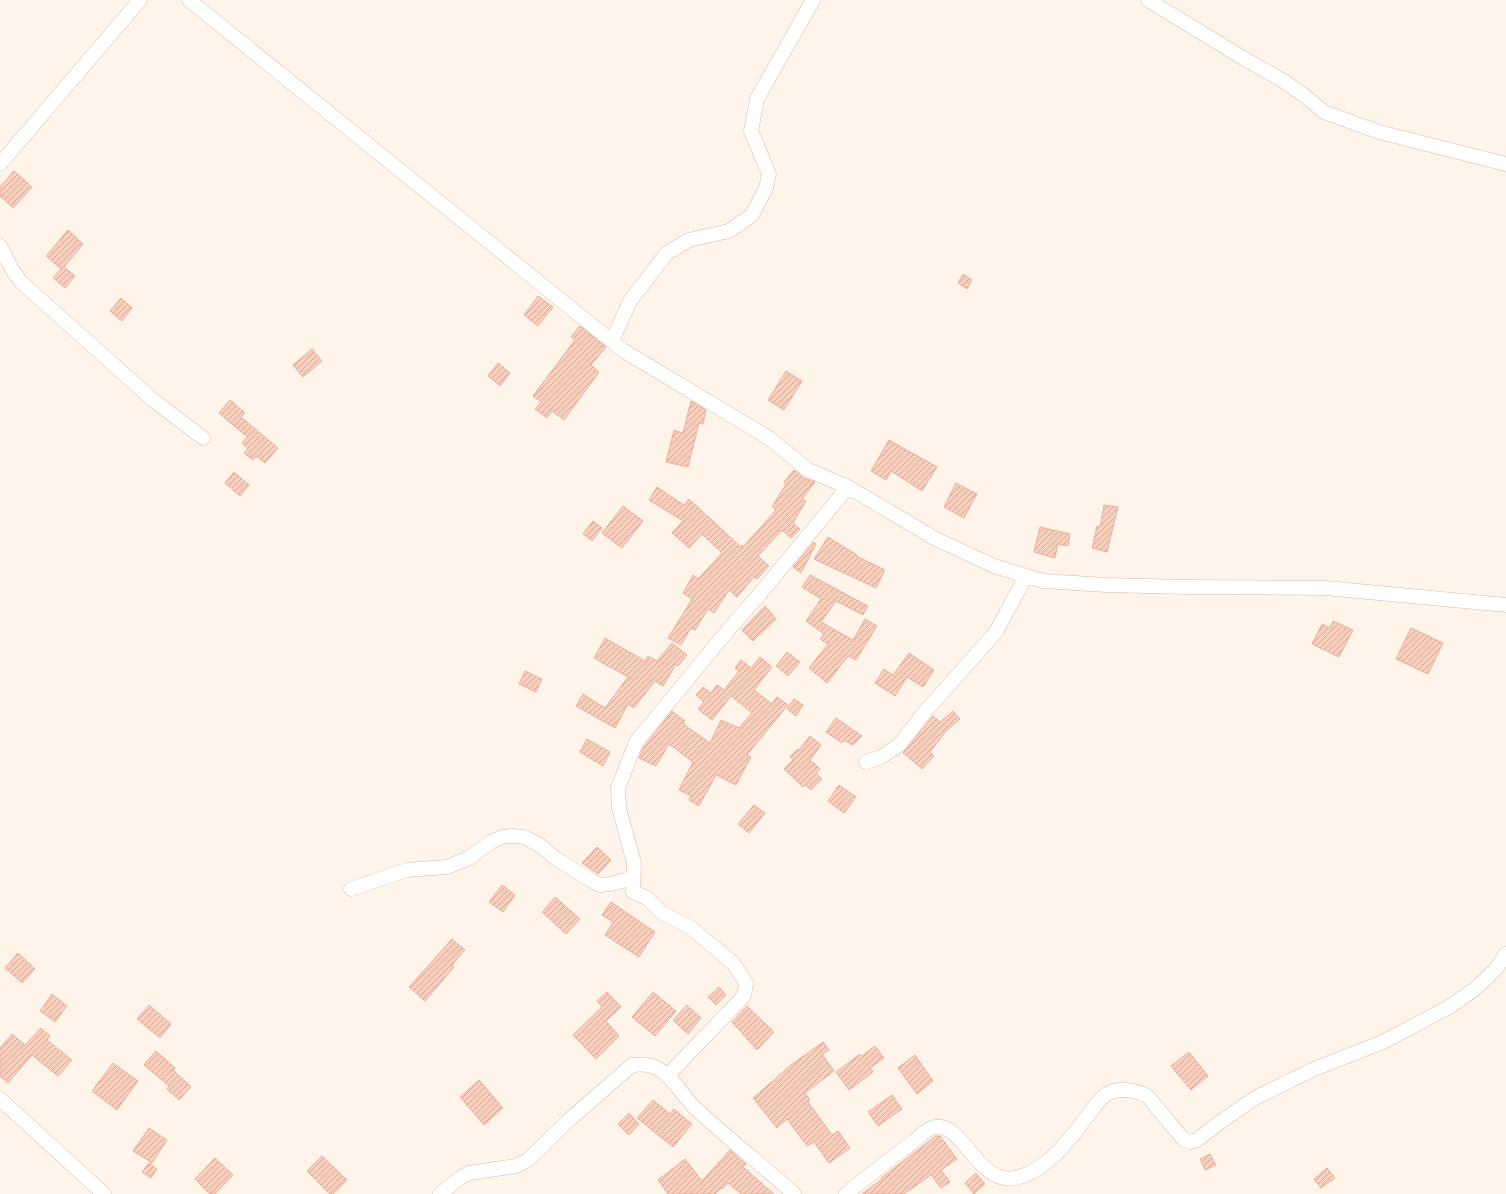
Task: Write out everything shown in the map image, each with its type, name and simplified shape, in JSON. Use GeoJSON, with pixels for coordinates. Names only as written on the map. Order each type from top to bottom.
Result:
{"type":"FeatureCollection","features":[{"type":"Feature","properties":{"kind":"street"},"geometry":{"type":"LineString","coordinates":[[0,164],[140,0]]}},
{"type":"Feature","properties":{"kind":"street"},"geometry":{"type":"LineString","coordinates":[[189,0],[624,351],[769,438],[808,470],[848,487],[936,539],[994,566],[1043,581],[1106,585],[1326,588],[1506,605]]}},
{"type":"Feature","properties":{"kind":"street"},"geometry":{"type":"LineString","coordinates":[[612,341],[630,301],[667,253],[689,240],[729,231],[752,215],[766,188],[769,174],[751,131],[757,99],[813,0]]}},
{"type":"Feature","properties":{"kind":"street"},"geometry":{"type":"LineString","coordinates":[[1148,0],[1282,80],[1324,112],[1379,132],[1506,164]]}},
{"type":"Feature","properties":{"kind":"street"},"geometry":{"type":"LineString","coordinates":[[0,246],[21,282],[153,400],[203,438]]}},
{"type":"Feature","properties":{"kind":"street"},"geometry":{"type":"LineString","coordinates":[[668,1076],[744,996],[746,983],[733,963],[691,928],[660,912],[647,898],[633,892],[632,878],[634,863],[619,808],[618,788],[636,742],[848,487]]}},
{"type":"Feature","properties":{"kind":"street"},"geometry":{"type":"LineString","coordinates":[[866,762],[877,759],[899,745],[924,713],[996,632],[1026,576]]}},
{"type":"Feature","properties":{"kind":"street"},"geometry":{"type":"LineString","coordinates":[[351,889],[407,870],[447,867],[469,858],[491,842],[502,837],[512,836],[524,837],[540,846],[555,858],[600,885],[611,884],[632,878]]}},
{"type":"Feature","properties":{"kind":"street"},"geometry":{"type":"LineString","coordinates":[[846,1194],[886,1161],[934,1127],[943,1127],[948,1129],[990,1173],[1002,1178],[1012,1179],[1024,1176],[1042,1166],[1058,1152],[1101,1098],[1108,1093],[1118,1090],[1132,1090],[1148,1097],[1184,1140],[1193,1142],[1255,1098],[1314,1070],[1383,1042],[1449,1007],[1475,990],[1496,969],[1506,954]]}},
{"type":"Feature","properties":{"kind":"street"},"geometry":{"type":"LineString","coordinates":[[440,1194],[460,1178],[469,1173],[516,1166],[528,1160],[569,1120],[632,1065],[644,1064],[652,1066],[668,1076],[693,1106],[764,1166],[794,1194]]}},
{"type":"Feature","properties":{"kind":"street"},"geometry":{"type":"LineString","coordinates":[[0,1098],[104,1194]]}},
{"type":"Feature","properties":{"kind":"building"},"geometry":{"type":"Polygon","coordinates":[[[14,171],[32,187],[13,208],[0,196],[0,187],[14,171]]]}},
{"type":"Feature","properties":{"kind":"building"},"geometry":{"type":"Polygon","coordinates":[[[68,230],[83,244],[64,267],[75,276],[65,288],[53,278],[61,269],[46,256],[68,230]]]}},
{"type":"Feature","properties":{"kind":"building"},"geometry":{"type":"Polygon","coordinates":[[[963,274],[972,280],[967,289],[958,283],[963,274]]]}},
{"type":"Feature","properties":{"kind":"building"},"geometry":{"type":"Polygon","coordinates":[[[538,296],[553,307],[538,326],[524,315],[538,296]]]}},
{"type":"Feature","properties":{"kind":"building"},"geometry":{"type":"Polygon","coordinates":[[[121,298],[132,308],[122,321],[110,311],[121,298]]]}},
{"type":"Feature","properties":{"kind":"building"},"geometry":{"type":"Polygon","coordinates":[[[580,326],[606,347],[591,365],[599,372],[564,420],[552,411],[547,418],[535,409],[541,402],[533,396],[575,340],[571,337],[580,326]]]}},
{"type":"Feature","properties":{"kind":"building"},"geometry":{"type":"Polygon","coordinates":[[[312,349],[322,361],[303,377],[293,365],[312,349]]]}},
{"type":"Feature","properties":{"kind":"building"},"geometry":{"type":"Polygon","coordinates":[[[498,363],[510,373],[500,386],[488,376],[498,363]]]}},
{"type":"Feature","properties":{"kind":"building"},"geometry":{"type":"Polygon","coordinates":[[[786,371],[802,381],[784,410],[768,400],[786,371]]]}},
{"type":"Feature","properties":{"kind":"building"},"geometry":{"type":"Polygon","coordinates":[[[230,400],[245,413],[241,417],[278,448],[265,463],[256,456],[253,460],[244,453],[248,449],[242,443],[247,437],[219,413],[230,400]]]}},
{"type":"Feature","properties":{"kind":"building"},"geometry":{"type":"Polygon","coordinates":[[[691,401],[706,410],[703,424],[699,423],[688,467],[666,462],[674,430],[683,433],[691,401]]]}},
{"type":"Feature","properties":{"kind":"building"},"geometry":{"type":"Polygon","coordinates":[[[889,440],[937,467],[922,491],[891,471],[886,480],[871,471],[889,440]]]}},
{"type":"Feature","properties":{"kind":"building"},"geometry":{"type":"Polygon","coordinates":[[[794,470],[804,478],[815,482],[802,499],[806,501],[793,523],[800,529],[791,538],[782,530],[758,556],[769,566],[757,579],[754,577],[737,597],[729,590],[714,613],[708,609],[695,630],[691,628],[681,645],[668,638],[692,599],[683,593],[693,575],[698,579],[722,553],[702,534],[689,548],[672,533],[683,521],[649,500],[657,487],[684,505],[689,499],[741,547],[742,545],[743,547],[776,510],[772,507],[786,484],[784,482],[794,470]]]}},
{"type":"Feature","properties":{"kind":"building"},"geometry":{"type":"Polygon","coordinates":[[[234,472],[249,485],[240,496],[225,483],[234,472]]]}},
{"type":"Feature","properties":{"kind":"building"},"geometry":{"type":"Polygon","coordinates":[[[956,483],[977,494],[964,518],[944,507],[956,483]]]}},
{"type":"Feature","properties":{"kind":"building"},"geometry":{"type":"Polygon","coordinates":[[[1104,505],[1118,507],[1107,552],[1092,548],[1097,526],[1100,527],[1104,505]]]}},
{"type":"Feature","properties":{"kind":"building"},"geometry":{"type":"Polygon","coordinates":[[[623,506],[643,521],[622,548],[602,533],[623,506]]]}},
{"type":"Feature","properties":{"kind":"building"},"geometry":{"type":"Polygon","coordinates":[[[593,521],[602,528],[592,541],[583,534],[593,521]]]}},
{"type":"Feature","properties":{"kind":"building"},"geometry":{"type":"Polygon","coordinates":[[[1040,527],[1070,534],[1068,546],[1058,544],[1055,558],[1034,552],[1040,527]]]}},
{"type":"Feature","properties":{"kind":"building"},"geometry":{"type":"Polygon","coordinates":[[[828,537],[857,555],[856,556],[885,570],[876,588],[814,559],[828,537]]]}},
{"type":"Feature","properties":{"kind":"building"},"geometry":{"type":"Polygon","coordinates":[[[814,542],[816,544],[801,573],[793,567],[814,542]]]}},
{"type":"Feature","properties":{"kind":"building"},"geometry":{"type":"Polygon","coordinates":[[[810,575],[868,606],[863,615],[836,601],[821,622],[853,640],[865,619],[877,626],[856,660],[848,656],[827,683],[809,668],[828,644],[820,639],[824,634],[806,621],[821,599],[802,587],[810,575]]]}},
{"type":"Feature","properties":{"kind":"building"},"geometry":{"type":"Polygon","coordinates":[[[765,606],[776,619],[753,641],[742,630],[765,606]]]}},
{"type":"Feature","properties":{"kind":"building"},"geometry":{"type":"Polygon","coordinates":[[[1333,621],[1353,630],[1339,657],[1312,644],[1322,624],[1330,628],[1333,621]]]}},
{"type":"Feature","properties":{"kind":"building"},"geometry":{"type":"Polygon","coordinates":[[[1411,628],[1443,643],[1428,674],[1396,659],[1411,628]]]}},
{"type":"Feature","properties":{"kind":"building"},"geometry":{"type":"Polygon","coordinates":[[[605,638],[645,661],[648,656],[657,661],[672,643],[687,655],[678,666],[676,664],[663,686],[655,681],[634,708],[628,704],[615,728],[576,706],[583,694],[605,708],[628,677],[594,658],[605,638]]]}},
{"type":"Feature","properties":{"kind":"building"},"geometry":{"type":"Polygon","coordinates":[[[787,652],[800,662],[788,676],[776,666],[787,652]]]}},
{"type":"Feature","properties":{"kind":"building"},"geometry":{"type":"Polygon","coordinates":[[[909,653],[934,670],[923,687],[907,677],[895,696],[875,683],[884,669],[893,675],[909,653]]]}},
{"type":"Feature","properties":{"kind":"building"},"geometry":{"type":"Polygon","coordinates":[[[760,657],[772,667],[754,690],[772,704],[777,697],[788,705],[747,755],[751,757],[736,785],[716,775],[699,806],[689,800],[691,796],[679,790],[693,762],[669,744],[656,766],[639,758],[643,748],[672,711],[685,721],[683,724],[710,743],[721,720],[739,728],[752,713],[731,696],[712,720],[698,709],[704,702],[696,695],[703,687],[711,693],[717,685],[724,690],[739,671],[735,668],[741,660],[751,668],[760,657]]]}},
{"type":"Feature","properties":{"kind":"building"},"geometry":{"type":"Polygon","coordinates":[[[525,671],[542,679],[536,692],[519,684],[525,671]]]}},
{"type":"Feature","properties":{"kind":"building"},"geometry":{"type":"Polygon","coordinates":[[[794,699],[803,705],[796,716],[787,709],[794,699]]]}},
{"type":"Feature","properties":{"kind":"building"},"geometry":{"type":"Polygon","coordinates":[[[953,711],[960,719],[946,731],[930,752],[934,756],[922,769],[903,753],[933,716],[940,722],[953,711]]]}},
{"type":"Feature","properties":{"kind":"building"},"geometry":{"type":"Polygon","coordinates":[[[836,718],[862,736],[853,745],[844,740],[842,743],[826,732],[836,718]]]}},
{"type":"Feature","properties":{"kind":"building"},"geometry":{"type":"Polygon","coordinates":[[[810,736],[821,745],[810,760],[820,769],[816,773],[822,779],[811,790],[805,785],[803,787],[784,769],[793,760],[790,757],[798,749],[799,750],[810,736]]]}},
{"type":"Feature","properties":{"kind":"building"},"geometry":{"type":"Polygon","coordinates":[[[587,739],[610,752],[603,766],[580,752],[587,739]]]}},
{"type":"Feature","properties":{"kind":"building"},"geometry":{"type":"Polygon","coordinates":[[[839,785],[856,797],[844,813],[828,801],[839,785]]]}},
{"type":"Feature","properties":{"kind":"building"},"geometry":{"type":"Polygon","coordinates":[[[754,805],[765,813],[749,833],[738,824],[754,805]]]}},
{"type":"Feature","properties":{"kind":"building"},"geometry":{"type":"Polygon","coordinates":[[[597,847],[611,860],[598,874],[582,863],[597,847]]]}},
{"type":"Feature","properties":{"kind":"building"},"geometry":{"type":"Polygon","coordinates":[[[502,885],[515,895],[503,912],[489,902],[502,885]]]}},
{"type":"Feature","properties":{"kind":"building"},"geometry":{"type":"Polygon","coordinates":[[[555,897],[580,919],[566,934],[542,912],[555,897]]]}},
{"type":"Feature","properties":{"kind":"building"},"geometry":{"type":"Polygon","coordinates":[[[611,902],[655,932],[639,957],[605,935],[613,922],[602,915],[611,902]]]}},
{"type":"Feature","properties":{"kind":"building"},"geometry":{"type":"Polygon","coordinates":[[[452,939],[465,950],[452,965],[454,967],[425,1001],[409,987],[452,939]]]}},
{"type":"Feature","properties":{"kind":"building"},"geometry":{"type":"Polygon","coordinates":[[[18,953],[35,969],[22,983],[5,968],[18,953]]]}},
{"type":"Feature","properties":{"kind":"building"},"geometry":{"type":"Polygon","coordinates":[[[719,987],[726,995],[716,1005],[708,997],[719,987]]]}},
{"type":"Feature","properties":{"kind":"building"},"geometry":{"type":"Polygon","coordinates":[[[607,992],[621,1007],[606,1021],[619,1036],[596,1059],[573,1035],[602,1007],[597,1001],[607,992]]]}},
{"type":"Feature","properties":{"kind":"building"},"geometry":{"type":"Polygon","coordinates":[[[653,992],[676,1011],[655,1036],[632,1017],[653,992]]]}},
{"type":"Feature","properties":{"kind":"building"},"geometry":{"type":"Polygon","coordinates":[[[52,994],[67,1006],[55,1022],[40,1011],[52,994]]]}},
{"type":"Feature","properties":{"kind":"building"},"geometry":{"type":"Polygon","coordinates":[[[149,1005],[171,1024],[160,1038],[137,1019],[149,1005]]]}},
{"type":"Feature","properties":{"kind":"building"},"geometry":{"type":"Polygon","coordinates":[[[687,1005],[701,1018],[688,1034],[673,1020],[687,1005]]]}},
{"type":"Feature","properties":{"kind":"building"},"geometry":{"type":"Polygon","coordinates":[[[747,1006],[774,1032],[757,1050],[732,1022],[747,1006]]]}},
{"type":"Feature","properties":{"kind":"building"},"geometry":{"type":"Polygon","coordinates":[[[41,1028],[50,1036],[47,1040],[72,1060],[58,1076],[32,1055],[8,1083],[0,1076],[0,1048],[12,1034],[25,1045],[41,1028]]]}},
{"type":"Feature","properties":{"kind":"building"},"geometry":{"type":"Polygon","coordinates":[[[823,1042],[829,1050],[822,1054],[834,1071],[805,1093],[810,1100],[808,1102],[832,1135],[838,1131],[850,1148],[829,1163],[814,1142],[807,1146],[787,1119],[777,1128],[753,1098],[791,1065],[823,1042]]]}},
{"type":"Feature","properties":{"kind":"building"},"geometry":{"type":"Polygon","coordinates":[[[875,1046],[884,1058],[870,1068],[873,1072],[849,1090],[836,1072],[860,1054],[862,1056],[875,1046]]]}},
{"type":"Feature","properties":{"kind":"building"},"geometry":{"type":"Polygon","coordinates":[[[156,1051],[175,1068],[173,1070],[191,1087],[179,1100],[167,1089],[169,1086],[144,1065],[156,1051]]]}},
{"type":"Feature","properties":{"kind":"building"},"geometry":{"type":"Polygon","coordinates":[[[1189,1052],[1208,1076],[1191,1090],[1171,1066],[1189,1052]]]}},
{"type":"Feature","properties":{"kind":"building"},"geometry":{"type":"Polygon","coordinates":[[[915,1055],[933,1081],[917,1094],[898,1068],[915,1055]]]}},
{"type":"Feature","properties":{"kind":"building"},"geometry":{"type":"Polygon","coordinates":[[[113,1063],[138,1081],[117,1110],[92,1091],[113,1063]]]}},
{"type":"Feature","properties":{"kind":"building"},"geometry":{"type":"Polygon","coordinates":[[[479,1080],[503,1108],[484,1125],[460,1097],[479,1080]]]}},
{"type":"Feature","properties":{"kind":"building"},"geometry":{"type":"Polygon","coordinates":[[[892,1095],[902,1109],[878,1126],[868,1112],[892,1095]]]}},
{"type":"Feature","properties":{"kind":"building"},"geometry":{"type":"Polygon","coordinates":[[[653,1100],[670,1114],[674,1109],[692,1124],[673,1147],[637,1118],[653,1100]]]}},
{"type":"Feature","properties":{"kind":"building"},"geometry":{"type":"Polygon","coordinates":[[[629,1113],[639,1124],[629,1135],[618,1124],[629,1113]]]}},
{"type":"Feature","properties":{"kind":"building"},"geometry":{"type":"Polygon","coordinates":[[[149,1128],[167,1140],[152,1163],[133,1151],[149,1128]]]}},
{"type":"Feature","properties":{"kind":"building"},"geometry":{"type":"Polygon","coordinates":[[[936,1136],[940,1136],[957,1159],[941,1170],[950,1182],[941,1188],[931,1175],[904,1194],[862,1194],[882,1179],[881,1178],[936,1136]]]}},
{"type":"Feature","properties":{"kind":"building"},"geometry":{"type":"Polygon","coordinates":[[[730,1150],[746,1164],[743,1167],[774,1194],[741,1194],[728,1183],[715,1194],[668,1194],[658,1180],[685,1159],[702,1181],[730,1150]]]}},
{"type":"Feature","properties":{"kind":"building"},"geometry":{"type":"Polygon","coordinates":[[[1210,1154],[1216,1165],[1205,1170],[1200,1159],[1210,1154]]]}},
{"type":"Feature","properties":{"kind":"building"},"geometry":{"type":"Polygon","coordinates":[[[322,1156],[347,1180],[333,1194],[330,1194],[307,1171],[322,1156]]]}},
{"type":"Feature","properties":{"kind":"building"},"geometry":{"type":"Polygon","coordinates":[[[215,1158],[233,1175],[215,1194],[210,1194],[195,1179],[215,1158]]]}},
{"type":"Feature","properties":{"kind":"building"},"geometry":{"type":"Polygon","coordinates":[[[149,1163],[157,1169],[151,1178],[142,1172],[149,1163]]]}},
{"type":"Feature","properties":{"kind":"building"},"geometry":{"type":"Polygon","coordinates":[[[1327,1168],[1335,1178],[1321,1188],[1314,1179],[1327,1168]]]}},
{"type":"Feature","properties":{"kind":"building"},"geometry":{"type":"Polygon","coordinates":[[[976,1173],[985,1184],[974,1194],[965,1183],[976,1173]]]}}]}
